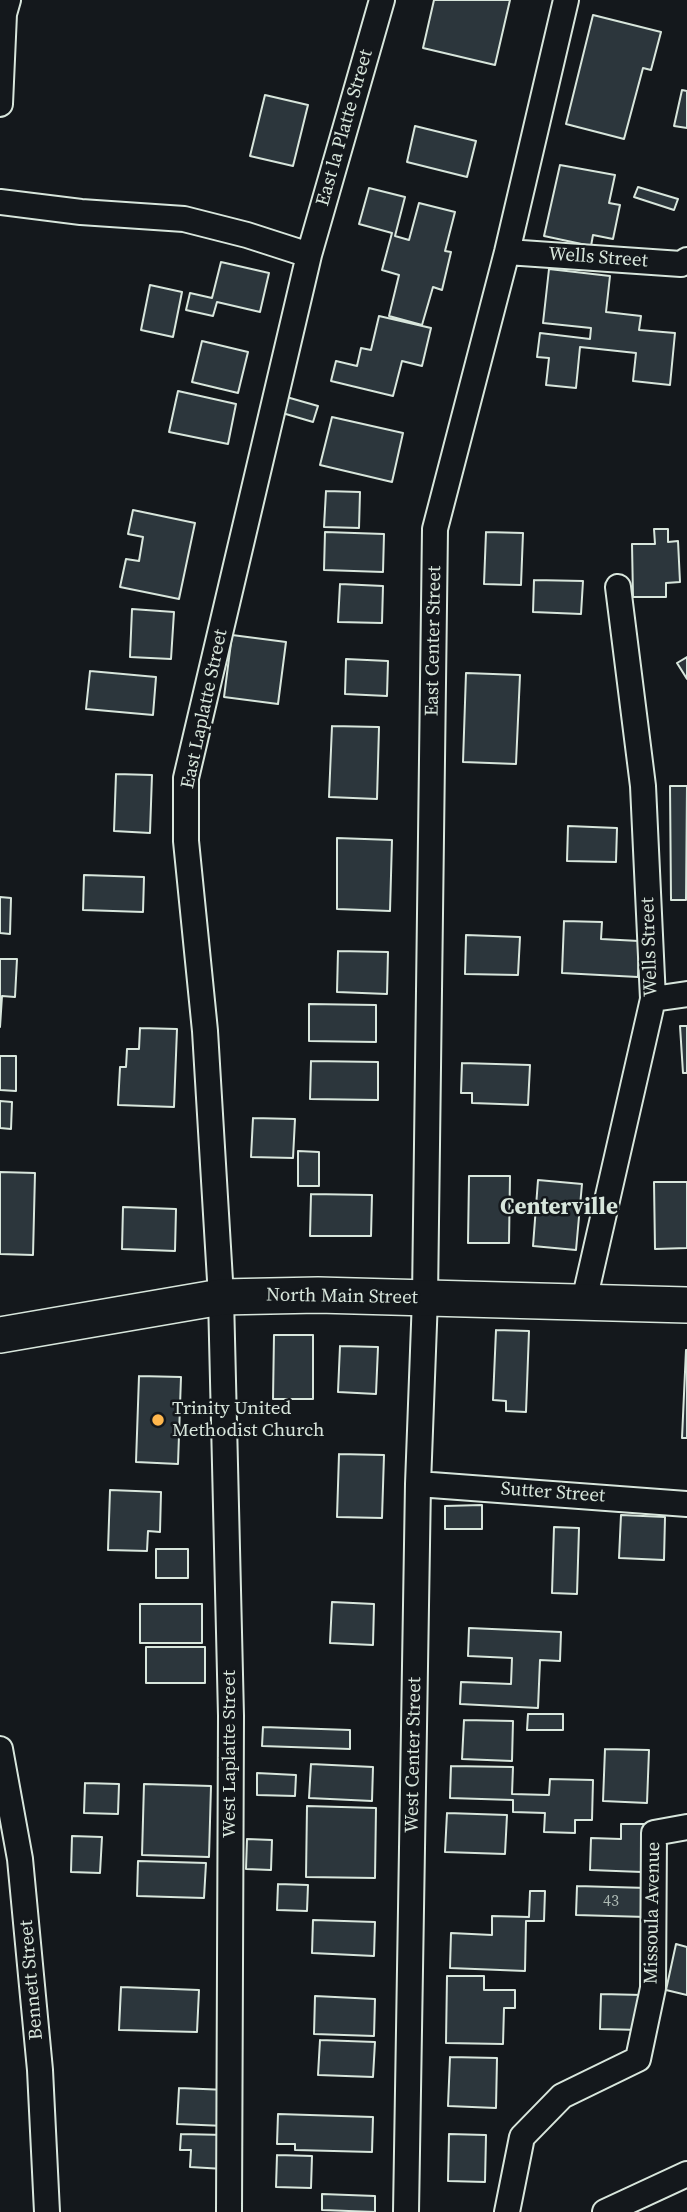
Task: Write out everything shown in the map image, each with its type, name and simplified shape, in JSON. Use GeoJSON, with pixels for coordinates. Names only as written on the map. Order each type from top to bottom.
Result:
{"type":"FeatureCollection","features":[{"type":"Feature","properties":{"kind":"main road","name":"North Main Street"},"geometry":{"type":"LineString","coordinates":[[0,1335],[221,1297],[318,1295],[687,1305]]}},
{"type":"Feature","properties":{"kind":"street"},"geometry":{"type":"LineString","coordinates":[[0,104],[4,15],[8,0]]}},
{"type":"Feature","properties":{"kind":"street","name":"East la Platte Street"},"geometry":{"type":"LineString","coordinates":[[309,255],[382,0]]}},
{"type":"Feature","properties":{"kind":"street","name":"East Center Street"},"geometry":{"type":"LineString","coordinates":[[425,1298],[435,529],[507,252],[566,0]]}},
{"type":"Feature","properties":{"kind":"street"},"geometry":{"type":"LineString","coordinates":[[0,202],[81,212],[184,219],[309,255]]}},
{"type":"Feature","properties":{"kind":"street","name":"Wells Street"},"geometry":{"type":"LineString","coordinates":[[507,252],[681,264],[687,260]]}},
{"type":"Feature","properties":{"kind":"street","name":"East Laplatte Street"},"geometry":{"type":"LineString","coordinates":[[221,1297],[205,1031],[186,841],[186,778],[309,255]]}},
{"type":"Feature","properties":{"kind":"street","name":"Wells Street"},"geometry":{"type":"LineString","coordinates":[[584,1301],[653,999],[643,786],[618,587]]}},
{"type":"Feature","properties":{"kind":"street"},"geometry":{"type":"LineString","coordinates":[[653,999],[687,994]]}},
{"type":"Feature","properties":{"kind":"street","name":"West Laplatte Street"},"geometry":{"type":"LineString","coordinates":[[221,1297],[231,1716],[229,2212]]}},
{"type":"Feature","properties":{"kind":"street","name":"West Center Street"},"geometry":{"type":"LineString","coordinates":[[406,2212],[418,1484],[425,1298]]}},
{"type":"Feature","properties":{"kind":"street","name":"Sutter Street"},"geometry":{"type":"LineString","coordinates":[[418,1484],[687,1504]]}},
{"type":"Feature","properties":{"kind":"street","name":"Bennett Street"},"geometry":{"type":"LineString","coordinates":[[0,1749],[20,1859],[40,2070],[47,2212]]}},
{"type":"Feature","properties":{"kind":"street","name":"Missoula Avenue"},"geometry":{"type":"LineString","coordinates":[[507,2212],[522,2137],[562,2096],[638,2059],[653,1988],[654,1833],[687,1827]]}},
{"type":"Feature","properties":{"kind":"street"},"geometry":{"type":"LineString","coordinates":[[605,2212],[687,2174]]}},
{"type":"Feature","properties":{"kind":"building"},"geometry":{"type":"Polygon","coordinates":[[[434,0],[510,0],[495,65],[423,48],[434,0]]]}},
{"type":"Feature","properties":{"kind":"building"},"geometry":{"type":"Polygon","coordinates":[[[593,15],[661,32],[651,70],[643,68],[624,139],[566,124],[593,15]]]}},
{"type":"Feature","properties":{"kind":"building"},"geometry":{"type":"Polygon","coordinates":[[[682,90],[687,91],[687,128],[674,126],[682,90]]]}},
{"type":"Feature","properties":{"kind":"building"},"geometry":{"type":"Polygon","coordinates":[[[265,95],[308,105],[293,166],[250,156],[265,95]]]}},
{"type":"Feature","properties":{"kind":"building"},"geometry":{"type":"Polygon","coordinates":[[[415,126],[476,141],[467,177],[407,162],[415,126]]]}},
{"type":"Feature","properties":{"kind":"building"},"geometry":{"type":"Polygon","coordinates":[[[560,165],[615,175],[609,203],[620,205],[613,239],[593,235],[591,246],[544,236],[560,165]]]}},
{"type":"Feature","properties":{"kind":"building"},"geometry":{"type":"Polygon","coordinates":[[[638,187],[678,199],[674,210],[634,197],[638,187]]]}},
{"type":"Feature","properties":{"kind":"building"},"geometry":{"type":"Polygon","coordinates":[[[369,188],[405,197],[395,236],[409,240],[419,203],[455,212],[445,251],[451,252],[442,290],[433,287],[422,325],[389,316],[399,275],[382,270],[392,233],[359,224],[369,188]]]}},
{"type":"Feature","properties":{"kind":"building"},"geometry":{"type":"Polygon","coordinates":[[[221,262],[269,273],[260,312],[217,302],[213,316],[186,310],[190,293],[212,298],[221,262]]]}},
{"type":"Feature","properties":{"kind":"building"},"geometry":{"type":"Polygon","coordinates":[[[549,269],[610,276],[606,312],[641,316],[639,330],[675,333],[670,385],[633,381],[636,353],[580,347],[576,388],[546,385],[549,358],[537,357],[540,333],[590,339],[591,328],[543,323],[549,269]]]}},
{"type":"Feature","properties":{"kind":"building"},"geometry":{"type":"Polygon","coordinates":[[[150,285],[182,292],[173,337],[141,330],[150,285]]]}},
{"type":"Feature","properties":{"kind":"building"},"geometry":{"type":"Polygon","coordinates":[[[379,316],[431,328],[422,366],[402,361],[393,396],[331,381],[336,361],[357,366],[361,348],[371,350],[379,316]]]}},
{"type":"Feature","properties":{"kind":"building"},"geometry":{"type":"Polygon","coordinates":[[[202,341],[248,352],[238,393],[192,382],[202,341]]]}},
{"type":"Feature","properties":{"kind":"building"},"geometry":{"type":"Polygon","coordinates":[[[178,391],[236,404],[228,444],[169,432],[178,391]]]}},
{"type":"Feature","properties":{"kind":"building"},"geometry":{"type":"Polygon","coordinates":[[[283,396],[318,406],[313,422],[279,412],[283,396]]]}},
{"type":"Feature","properties":{"kind":"building"},"geometry":{"type":"Polygon","coordinates":[[[332,417],[403,433],[392,482],[320,465],[332,417]]]}},
{"type":"Feature","properties":{"kind":"building"},"geometry":{"type":"Polygon","coordinates":[[[326,491],[360,492],[359,528],[324,527],[326,491]]]}},
{"type":"Feature","properties":{"kind":"building"},"geometry":{"type":"Polygon","coordinates":[[[133,510],[195,523],[179,599],[120,587],[126,559],[139,561],[143,537],[128,534],[133,510]]]}},
{"type":"Feature","properties":{"kind":"building"},"geometry":{"type":"Polygon","coordinates":[[[654,529],[668,529],[668,542],[678,541],[680,582],[666,583],[666,597],[633,597],[632,544],[655,544],[654,529]]]}},
{"type":"Feature","properties":{"kind":"building"},"geometry":{"type":"Polygon","coordinates":[[[325,532],[384,534],[383,572],[324,570],[325,532]]]}},
{"type":"Feature","properties":{"kind":"building"},"geometry":{"type":"Polygon","coordinates":[[[486,532],[523,533],[521,585],[484,584],[486,532]]]}},
{"type":"Feature","properties":{"kind":"building"},"geometry":{"type":"Polygon","coordinates":[[[534,580],[583,581],[581,614],[533,612],[534,580]]]}},
{"type":"Feature","properties":{"kind":"building"},"geometry":{"type":"Polygon","coordinates":[[[340,584],[383,586],[382,623],[338,622],[340,584]]]}},
{"type":"Feature","properties":{"kind":"building"},"geometry":{"type":"Polygon","coordinates":[[[132,609],[174,612],[171,659],[130,657],[132,609]]]}},
{"type":"Feature","properties":{"kind":"building"},"geometry":{"type":"Polygon","coordinates":[[[232,635],[286,642],[278,704],[224,697],[232,635]]]}},
{"type":"Feature","properties":{"kind":"building"},"geometry":{"type":"Polygon","coordinates":[[[687,657],[687,679],[677,663],[687,657]]]}},
{"type":"Feature","properties":{"kind":"building"},"geometry":{"type":"Polygon","coordinates":[[[346,659],[388,661],[387,696],[345,694],[346,659]]]}},
{"type":"Feature","properties":{"kind":"building"},"geometry":{"type":"Polygon","coordinates":[[[90,671],[156,677],[153,715],[86,709],[90,671]]]}},
{"type":"Feature","properties":{"kind":"building"},"geometry":{"type":"Polygon","coordinates":[[[466,673],[520,675],[516,764],[463,762],[466,673]]]}},
{"type":"Feature","properties":{"kind":"building"},"geometry":{"type":"Polygon","coordinates":[[[332,726],[379,727],[377,799],[329,797],[332,726]]]}},
{"type":"Feature","properties":{"kind":"building"},"geometry":{"type":"Polygon","coordinates":[[[116,774],[152,775],[150,833],[114,831],[116,774]]]}},
{"type":"Feature","properties":{"kind":"building"},"geometry":{"type":"Polygon","coordinates":[[[670,786],[687,786],[686,900],[671,900],[670,786]]]}},
{"type":"Feature","properties":{"kind":"building"},"geometry":{"type":"Polygon","coordinates":[[[568,826],[617,828],[616,862],[567,861],[568,826]]]}},
{"type":"Feature","properties":{"kind":"building"},"geometry":{"type":"Polygon","coordinates":[[[337,838],[392,840],[390,911],[337,909],[337,838]]]}},
{"type":"Feature","properties":{"kind":"building"},"geometry":{"type":"Polygon","coordinates":[[[84,875],[144,877],[143,912],[83,910],[84,875]]]}},
{"type":"Feature","properties":{"kind":"building"},"geometry":{"type":"Polygon","coordinates":[[[0,897],[11,898],[10,934],[0,933],[0,897]]]}},
{"type":"Feature","properties":{"kind":"building"},"geometry":{"type":"Polygon","coordinates":[[[564,921],[602,922],[601,939],[639,941],[638,977],[562,973],[564,921]]]}},
{"type":"Feature","properties":{"kind":"building"},"geometry":{"type":"Polygon","coordinates":[[[466,935],[520,937],[518,975],[465,974],[466,935]]]}},
{"type":"Feature","properties":{"kind":"building"},"geometry":{"type":"Polygon","coordinates":[[[338,951],[388,952],[387,994],[337,992],[338,951]]]}},
{"type":"Feature","properties":{"kind":"building"},"geometry":{"type":"Polygon","coordinates":[[[0,959],[17,959],[15,997],[2,996],[0,1027],[0,959]]]}},
{"type":"Feature","properties":{"kind":"building"},"geometry":{"type":"Polygon","coordinates":[[[309,1004],[376,1005],[376,1042],[309,1041],[309,1004]]]}},
{"type":"Feature","properties":{"kind":"building"},"geometry":{"type":"Polygon","coordinates":[[[680,1026],[687,1026],[687,1073],[683,1073],[680,1026]]]}},
{"type":"Feature","properties":{"kind":"building"},"geometry":{"type":"Polygon","coordinates":[[[140,1028],[177,1029],[174,1107],[118,1105],[120,1067],[126,1067],[127,1049],[139,1049],[140,1028]]]}},
{"type":"Feature","properties":{"kind":"building"},"geometry":{"type":"Polygon","coordinates":[[[0,1056],[16,1056],[16,1091],[0,1090],[0,1056]]]}},
{"type":"Feature","properties":{"kind":"building"},"geometry":{"type":"Polygon","coordinates":[[[311,1061],[378,1062],[378,1100],[310,1099],[311,1061]]]}},
{"type":"Feature","properties":{"kind":"building"},"geometry":{"type":"Polygon","coordinates":[[[462,1063],[530,1065],[528,1105],[472,1103],[472,1093],[461,1093],[462,1063]]]}},
{"type":"Feature","properties":{"kind":"building"},"geometry":{"type":"Polygon","coordinates":[[[0,1101],[12,1102],[11,1129],[0,1128],[0,1101]]]}},
{"type":"Feature","properties":{"kind":"building"},"geometry":{"type":"Polygon","coordinates":[[[253,1118],[295,1119],[293,1158],[251,1157],[253,1118]]]}},
{"type":"Feature","properties":{"kind":"building"},"geometry":{"type":"Polygon","coordinates":[[[298,1151],[319,1152],[319,1186],[298,1186],[298,1151]]]}},
{"type":"Feature","properties":{"kind":"building"},"geometry":{"type":"Polygon","coordinates":[[[0,1172],[35,1173],[33,1255],[0,1254],[0,1172]]]}},
{"type":"Feature","properties":{"kind":"building"},"geometry":{"type":"Polygon","coordinates":[[[469,1176],[510,1176],[509,1243],[468,1243],[469,1176]]]}},
{"type":"Feature","properties":{"kind":"building"},"geometry":{"type":"Polygon","coordinates":[[[538,1180],[582,1184],[576,1250],[533,1246],[538,1180]]]}},
{"type":"Feature","properties":{"kind":"building"},"geometry":{"type":"Polygon","coordinates":[[[654,1182],[687,1182],[687,1248],[655,1249],[654,1182]]]}},
{"type":"Feature","properties":{"kind":"building"},"geometry":{"type":"Polygon","coordinates":[[[311,1194],[372,1195],[371,1236],[310,1236],[311,1194]]]}},
{"type":"Feature","properties":{"kind":"building"},"geometry":{"type":"Polygon","coordinates":[[[123,1207],[176,1209],[175,1251],[122,1249],[123,1207]]]}},
{"type":"Feature","properties":{"kind":"building"},"geometry":{"type":"Polygon","coordinates":[[[496,1330],[529,1331],[526,1412],[506,1411],[506,1401],[493,1400],[496,1330]]]}},
{"type":"Feature","properties":{"kind":"building"},"geometry":{"type":"Polygon","coordinates":[[[274,1335],[313,1335],[313,1399],[273,1399],[274,1335]]]}},
{"type":"Feature","properties":{"kind":"building"},"geometry":{"type":"Polygon","coordinates":[[[340,1346],[378,1347],[376,1394],[338,1392],[340,1346]]]}},
{"type":"Feature","properties":{"kind":"building"},"geometry":{"type":"Polygon","coordinates":[[[686,1350],[687,1438],[682,1438],[686,1350]]]}},
{"type":"Feature","properties":{"kind":"building","name":"Trinity United Methodist Church"},"geometry":{"type":"Polygon","coordinates":[[[139,1376],[181,1377],[178,1464],[136,1462],[139,1376]]]}},
{"type":"Feature","properties":{"kind":"building"},"geometry":{"type":"Polygon","coordinates":[[[339,1454],[384,1455],[382,1518],[337,1517],[339,1454]]]}},
{"type":"Feature","properties":{"kind":"building"},"geometry":{"type":"Polygon","coordinates":[[[110,1490],[161,1492],[160,1532],[148,1531],[147,1551],[108,1550],[110,1490]]]}},
{"type":"Feature","properties":{"kind":"building"},"geometry":{"type":"Polygon","coordinates":[[[482,1505],[482,1529],[445,1529],[445,1506],[482,1505]]]}},
{"type":"Feature","properties":{"kind":"building"},"geometry":{"type":"Polygon","coordinates":[[[621,1515],[665,1517],[664,1560],[619,1558],[621,1515]]]}},
{"type":"Feature","properties":{"kind":"building"},"geometry":{"type":"Polygon","coordinates":[[[554,1527],[579,1528],[577,1594],[552,1593],[554,1527]]]}},
{"type":"Feature","properties":{"kind":"building"},"geometry":{"type":"Polygon","coordinates":[[[156,1549],[188,1549],[188,1578],[156,1578],[156,1549]]]}},
{"type":"Feature","properties":{"kind":"building"},"geometry":{"type":"Polygon","coordinates":[[[332,1602],[374,1604],[373,1645],[330,1643],[332,1602]]]}},
{"type":"Feature","properties":{"kind":"building"},"geometry":{"type":"Polygon","coordinates":[[[140,1604],[202,1604],[202,1643],[140,1643],[140,1604]]]}},
{"type":"Feature","properties":{"kind":"building"},"geometry":{"type":"Polygon","coordinates":[[[469,1628],[561,1632],[560,1661],[540,1660],[538,1708],[460,1704],[461,1682],[511,1684],[512,1658],[468,1656],[469,1628]]]}},
{"type":"Feature","properties":{"kind":"building"},"geometry":{"type":"Polygon","coordinates":[[[146,1647],[205,1647],[205,1683],[146,1683],[146,1647]]]}},
{"type":"Feature","properties":{"kind":"building"},"geometry":{"type":"Polygon","coordinates":[[[528,1714],[563,1714],[563,1730],[527,1730],[528,1714]]]}},
{"type":"Feature","properties":{"kind":"building"},"geometry":{"type":"Polygon","coordinates":[[[464,1720],[513,1721],[512,1761],[462,1759],[464,1720]]]}},
{"type":"Feature","properties":{"kind":"building"},"geometry":{"type":"Polygon","coordinates":[[[263,1727],[350,1730],[350,1749],[262,1746],[263,1727]]]}},
{"type":"Feature","properties":{"kind":"building"},"geometry":{"type":"Polygon","coordinates":[[[605,1749],[649,1750],[647,1803],[603,1801],[605,1749]]]}},
{"type":"Feature","properties":{"kind":"building"},"geometry":{"type":"Polygon","coordinates":[[[311,1764],[373,1767],[372,1801],[309,1798],[311,1764]]]}},
{"type":"Feature","properties":{"kind":"building"},"geometry":{"type":"Polygon","coordinates":[[[451,1766],[513,1767],[512,1794],[549,1795],[550,1779],[593,1780],[592,1820],[575,1820],[575,1833],[544,1832],[545,1813],[513,1812],[513,1800],[450,1798],[451,1766]]]}},
{"type":"Feature","properties":{"kind":"building"},"geometry":{"type":"Polygon","coordinates":[[[257,1773],[296,1775],[295,1796],[257,1795],[257,1773]]]}},
{"type":"Feature","properties":{"kind":"building"},"geometry":{"type":"Polygon","coordinates":[[[85,1783],[119,1784],[118,1814],[84,1813],[85,1783]]]}},
{"type":"Feature","properties":{"kind":"building"},"geometry":{"type":"Polygon","coordinates":[[[144,1784],[211,1786],[209,1857],[142,1855],[144,1784]]]}},
{"type":"Feature","properties":{"kind":"building"},"geometry":{"type":"Polygon","coordinates":[[[307,1806],[376,1808],[375,1878],[306,1877],[307,1806]]]}},
{"type":"Feature","properties":{"kind":"building"},"geometry":{"type":"Polygon","coordinates":[[[447,1813],[507,1815],[505,1854],[445,1852],[447,1813]]]}},
{"type":"Feature","properties":{"kind":"building"},"geometry":{"type":"Polygon","coordinates":[[[621,1824],[644,1824],[642,1872],[590,1870],[591,1838],[621,1839],[621,1824]]]}},
{"type":"Feature","properties":{"kind":"building"},"geometry":{"type":"Polygon","coordinates":[[[72,1836],[102,1837],[100,1873],[71,1872],[72,1836]]]}},
{"type":"Feature","properties":{"kind":"building"},"geometry":{"type":"Polygon","coordinates":[[[247,1839],[272,1840],[271,1870],[246,1869],[247,1839]]]}},
{"type":"Feature","properties":{"kind":"building"},"geometry":{"type":"Polygon","coordinates":[[[138,1861],[206,1863],[204,1898],[137,1896],[138,1861]]]}},
{"type":"Feature","properties":{"kind":"building"},"geometry":{"type":"Polygon","coordinates":[[[278,1884],[308,1885],[307,1911],[277,1910],[278,1884]]]}},
{"type":"Feature","properties":{"kind":"building"},"geometry":{"type":"Polygon","coordinates":[[[577,1886],[647,1888],[646,1917],[576,1915],[577,1886]]]}},
{"type":"Feature","properties":{"kind":"building"},"geometry":{"type":"Polygon","coordinates":[[[530,1891],[545,1891],[544,1921],[526,1921],[525,1971],[450,1968],[451,1933],[492,1935],[492,1916],[529,1917],[530,1891]]]}},
{"type":"Feature","properties":{"kind":"building"},"geometry":{"type":"Polygon","coordinates":[[[313,1920],[375,1922],[374,1956],[312,1953],[313,1920]]]}},
{"type":"Feature","properties":{"kind":"building"},"geometry":{"type":"Polygon","coordinates":[[[676,1944],[687,1947],[687,1995],[666,1990],[676,1944]]]}},
{"type":"Feature","properties":{"kind":"building"},"geometry":{"type":"Polygon","coordinates":[[[447,1976],[484,1976],[484,1990],[515,1990],[515,2008],[504,2008],[503,2044],[446,2043],[447,1976]]]}},
{"type":"Feature","properties":{"kind":"building"},"geometry":{"type":"Polygon","coordinates":[[[121,1987],[199,1990],[197,2032],[119,2030],[121,1987]]]}},
{"type":"Feature","properties":{"kind":"building"},"geometry":{"type":"Polygon","coordinates":[[[601,1994],[642,1995],[641,2030],[600,2029],[601,1994]]]}},
{"type":"Feature","properties":{"kind":"building"},"geometry":{"type":"Polygon","coordinates":[[[315,1996],[375,1999],[374,2036],[314,2034],[315,1996]]]}},
{"type":"Feature","properties":{"kind":"building"},"geometry":{"type":"Polygon","coordinates":[[[320,2040],[375,2042],[373,2077],[318,2075],[320,2040]]]}},
{"type":"Feature","properties":{"kind":"building"},"geometry":{"type":"Polygon","coordinates":[[[450,2057],[497,2058],[496,2108],[448,2106],[450,2057]]]}},
{"type":"Feature","properties":{"kind":"building"},"geometry":{"type":"Polygon","coordinates":[[[179,2088],[227,2090],[225,2126],[177,2124],[179,2088]]]}},
{"type":"Feature","properties":{"kind":"building"},"geometry":{"type":"Polygon","coordinates":[[[278,2114],[373,2117],[372,2152],[295,2150],[295,2144],[277,2144],[278,2114]]]}},
{"type":"Feature","properties":{"kind":"building"},"geometry":{"type":"Polygon","coordinates":[[[181,2134],[225,2135],[224,2169],[190,2167],[191,2150],[180,2150],[181,2134]]]}},
{"type":"Feature","properties":{"kind":"building"},"geometry":{"type":"Polygon","coordinates":[[[449,2134],[486,2135],[485,2182],[448,2181],[449,2134]]]}},
{"type":"Feature","properties":{"kind":"building"},"geometry":{"type":"Polygon","coordinates":[[[277,2155],[312,2156],[311,2188],[276,2187],[277,2155]]]}},
{"type":"Feature","properties":{"kind":"building"},"geometry":{"type":"Polygon","coordinates":[[[322,2194],[375,2196],[375,2212],[322,2210],[322,2194]]]}},
{"type":"Feature","properties":{"kind":"place","name":"Trinity United Methodist Church"},"geometry":{"type":"Point","coordinates":[158,1420]}},
{"type":"Feature","properties":{"kind":"district","name":"Centerville"},"geometry":{"type":"Point","coordinates":[559,1208]}}]}
